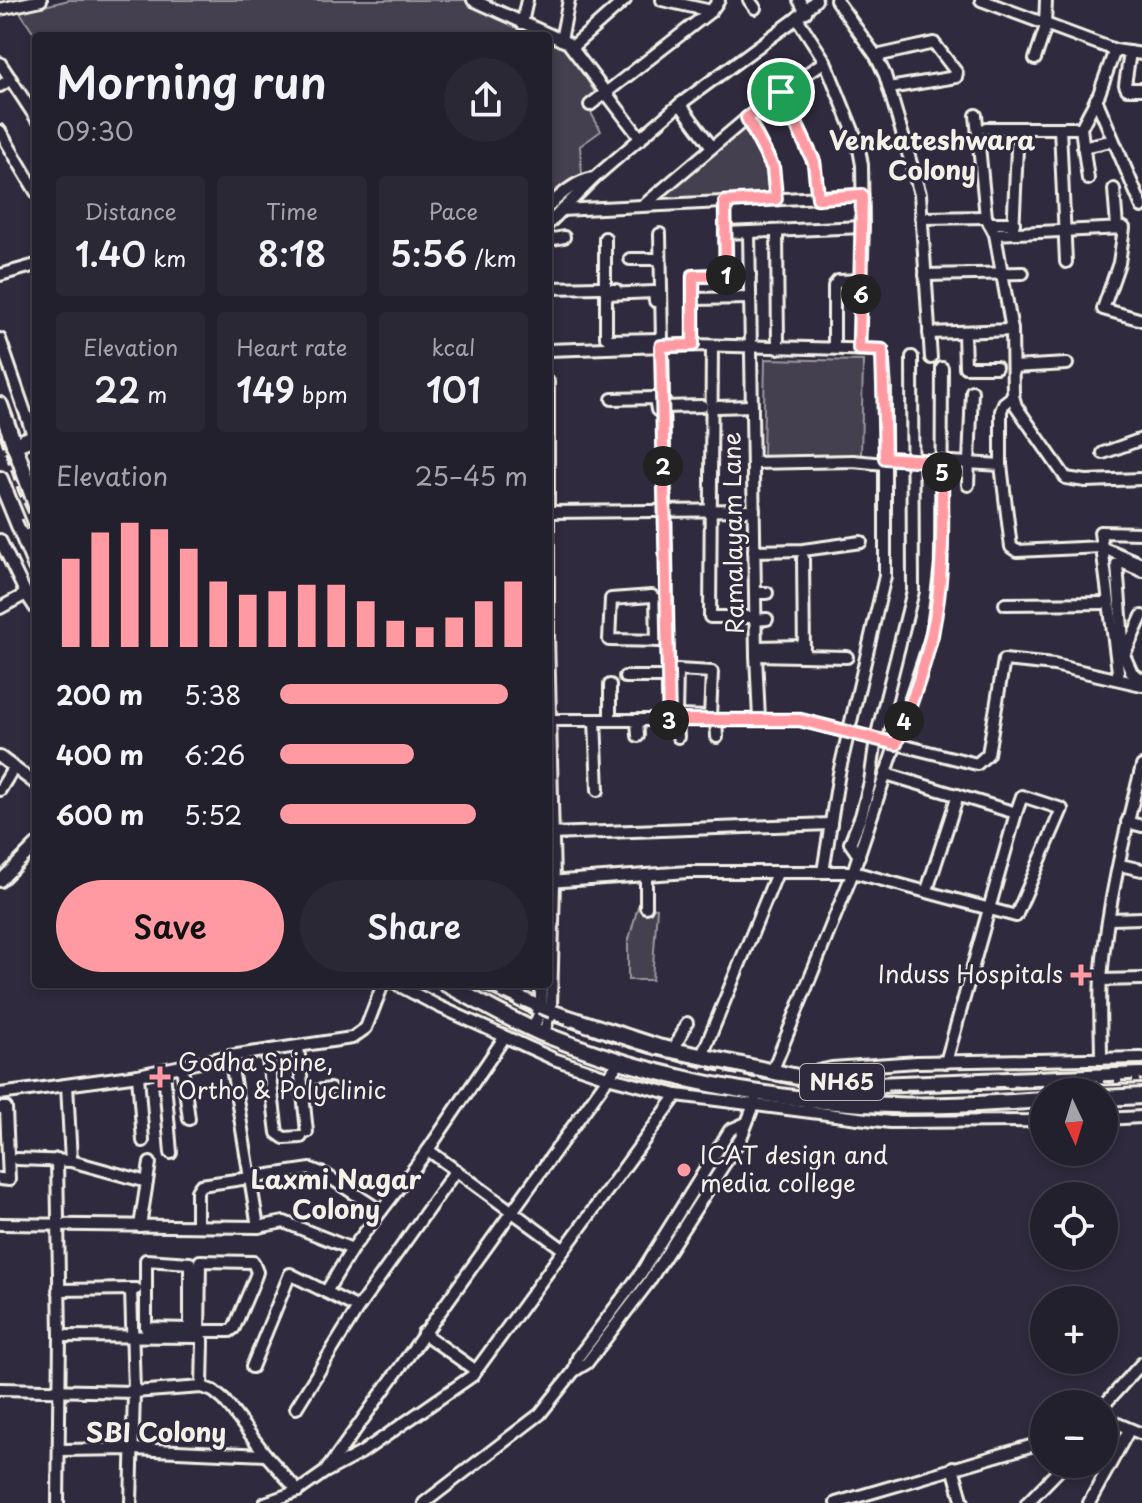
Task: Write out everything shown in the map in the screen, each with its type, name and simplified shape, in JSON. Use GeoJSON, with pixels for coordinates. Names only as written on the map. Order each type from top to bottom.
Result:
{"type":"FeatureCollection","features":[{"type":"Feature","properties":{"kind":"highway"},"geometry":{"type":"LineString","coordinates":[[0,405],[32,494]]}},
{"type":"Feature","properties":{"kind":"highway"},"geometry":{"type":"LineString","coordinates":[[14,445],[32,441]]}},
{"type":"Feature","properties":{"kind":"highway"},"geometry":{"type":"LineString","coordinates":[[0,479],[32,557]]}},
{"type":"Feature","properties":{"kind":"highway","name":"NH65"},"geometry":{"type":"LineString","coordinates":[[454,988],[538,1032],[620,1061],[756,1100],[797,1099],[894,1106],[1030,1101]]}},
{"type":"Feature","properties":{"kind":"highway","name":"NH65"},"geometry":{"type":"LineString","coordinates":[[507,988],[546,1010],[673,1051],[807,1079],[875,1085],[1142,1075]]}},
{"type":"Feature","properties":{"kind":"highway"},"geometry":{"type":"LineString","coordinates":[[1118,1097],[1142,1096]]}},
{"type":"Feature","properties":{"kind":"street"},"geometry":{"type":"LineString","coordinates":[[0,9],[20,2],[41,0]]}},
{"type":"Feature","properties":{"kind":"street"},"geometry":{"type":"LineString","coordinates":[[522,23],[527,0]]}},
{"type":"Feature","properties":{"kind":"street"},"geometry":{"type":"LineString","coordinates":[[561,40],[569,0]]}},
{"type":"Feature","properties":{"kind":"street"},"geometry":{"type":"LineString","coordinates":[[572,47],[625,0]]}},
{"type":"Feature","properties":{"kind":"street"},"geometry":{"type":"LineString","coordinates":[[662,0],[711,11]]}},
{"type":"Feature","properties":{"kind":"street"},"geometry":{"type":"LineString","coordinates":[[590,105],[711,11],[719,0]]}},
{"type":"Feature","properties":{"kind":"street"},"geometry":{"type":"LineString","coordinates":[[799,0],[802,15],[825,61],[858,143],[862,165],[859,349]]}},
{"type":"Feature","properties":{"kind":"street"},"geometry":{"type":"LineString","coordinates":[[554,209],[680,104],[802,15],[816,0]]}},
{"type":"Feature","properties":{"kind":"street"},"geometry":{"type":"LineString","coordinates":[[836,0],[876,56],[890,91],[920,194],[931,358]]}},
{"type":"Feature","properties":{"kind":"street"},"geometry":{"type":"LineString","coordinates":[[981,0],[1115,50],[1142,54]]}},
{"type":"Feature","properties":{"kind":"street"},"geometry":{"type":"LineString","coordinates":[[1035,59],[1046,26],[1046,0]]}},
{"type":"Feature","properties":{"kind":"street"},"geometry":{"type":"LineString","coordinates":[[479,2],[543,32]]}},
{"type":"Feature","properties":{"kind":"street"},"geometry":{"type":"LineString","coordinates":[[552,36],[572,47],[641,139]]}},
{"type":"Feature","properties":{"kind":"street"},"geometry":{"type":"LineString","coordinates":[[876,56],[934,43],[957,73],[956,77],[890,91]]}},
{"type":"Feature","properties":{"kind":"street"},"geometry":{"type":"LineString","coordinates":[[1088,179],[1081,128],[1115,50]]}},
{"type":"Feature","properties":{"kind":"street"},"geometry":{"type":"LineString","coordinates":[[1130,52],[1125,85],[1127,89],[1142,89]]}},
{"type":"Feature","properties":{"kind":"street"},"geometry":{"type":"LineString","coordinates":[[643,205],[747,118],[825,61]]}},
{"type":"Feature","properties":{"kind":"street"},"geometry":{"type":"LineString","coordinates":[[0,86],[9,71],[32,108]]}},
{"type":"Feature","properties":{"kind":"street"},"geometry":{"type":"LineString","coordinates":[[890,91],[964,83]]}},
{"type":"Feature","properties":{"kind":"street"},"geometry":{"type":"LineString","coordinates":[[781,92],[814,162],[818,198]]}},
{"type":"Feature","properties":{"kind":"street"},"geometry":{"type":"LineString","coordinates":[[1096,99],[1142,207]]}},
{"type":"Feature","properties":{"kind":"street"},"geometry":{"type":"LineString","coordinates":[[680,104],[712,147]]}},
{"type":"Feature","properties":{"kind":"street"},"geometry":{"type":"LineString","coordinates":[[976,115],[988,220],[995,234],[1012,330],[1013,396],[1021,414],[1066,478],[1086,481],[1142,479]]}},
{"type":"Feature","properties":{"kind":"street"},"geometry":{"type":"LineString","coordinates":[[747,118],[773,168],[776,199]]}},
{"type":"Feature","properties":{"kind":"street"},"geometry":{"type":"LineString","coordinates":[[986,128],[1081,128]]}},
{"type":"Feature","properties":{"kind":"street"},"geometry":{"type":"LineString","coordinates":[[1014,227],[1018,128]]}},
{"type":"Feature","properties":{"kind":"street"},"geometry":{"type":"LineString","coordinates":[[1060,128],[1066,262]]}},
{"type":"Feature","properties":{"kind":"street"},"geometry":{"type":"LineString","coordinates":[[0,131],[32,185]]}},
{"type":"Feature","properties":{"kind":"street"},"geometry":{"type":"LineString","coordinates":[[1083,147],[1106,142]]}},
{"type":"Feature","properties":{"kind":"street"},"geometry":{"type":"LineString","coordinates":[[1114,189],[1117,227]]}},
{"type":"Feature","properties":{"kind":"street"},"geometry":{"type":"LineString","coordinates":[[554,209],[862,195]]}},
{"type":"Feature","properties":{"kind":"street"},"geometry":{"type":"LineString","coordinates":[[725,202],[726,275]]}},
{"type":"Feature","properties":{"kind":"street"},"geometry":{"type":"LineString","coordinates":[[921,218],[988,220],[1014,227],[1124,228],[1119,263],[1103,309],[1142,320]]}},
{"type":"Feature","properties":{"kind":"street"},"geometry":{"type":"LineString","coordinates":[[725,233],[863,227]]}},
{"type":"Feature","properties":{"kind":"street"},"geometry":{"type":"LineString","coordinates":[[995,234],[1014,227]]}},
{"type":"Feature","properties":{"kind":"street"},"geometry":{"type":"LineString","coordinates":[[777,231],[778,348]]}},
{"type":"Feature","properties":{"kind":"street","name":"Ramalayam Lane"},"geometry":{"type":"LineString","coordinates":[[749,232],[756,471],[752,580],[759,719]]}},
{"type":"Feature","properties":{"kind":"street"},"geometry":{"type":"LineString","coordinates":[[659,341],[660,234]]}},
{"type":"Feature","properties":{"kind":"street"},"geometry":{"type":"LineString","coordinates":[[552,239],[564,237]]}},
{"type":"Feature","properties":{"kind":"street"},"geometry":{"type":"LineString","coordinates":[[605,238],[605,290],[660,289]]}},
{"type":"Feature","properties":{"kind":"street"},"geometry":{"type":"LineString","coordinates":[[630,259],[660,259]]}},
{"type":"Feature","properties":{"kind":"street"},"geometry":{"type":"LineString","coordinates":[[0,275],[32,266]]}},
{"type":"Feature","properties":{"kind":"street"},"geometry":{"type":"LineString","coordinates":[[925,275],[1023,273]]}},
{"type":"Feature","properties":{"kind":"street"},"geometry":{"type":"LineString","coordinates":[[693,345],[693,276],[750,275]]}},
{"type":"Feature","properties":{"kind":"street"},"geometry":{"type":"LineString","coordinates":[[834,348],[834,286],[838,281],[862,280]]}},
{"type":"Feature","properties":{"kind":"street"},"geometry":{"type":"LineString","coordinates":[[552,288],[600,287]]}},
{"type":"Feature","properties":{"kind":"street"},"geometry":{"type":"LineString","coordinates":[[659,428],[662,407],[659,341],[655,293],[606,294],[607,340],[659,341],[712,346],[882,350],[885,576],[849,732],[823,872]]}},
{"type":"Feature","properties":{"kind":"street"},"geometry":{"type":"LineString","coordinates":[[693,299],[750,298]]}},
{"type":"Feature","properties":{"kind":"street"},"geometry":{"type":"LineString","coordinates":[[955,319],[968,337],[965,367],[996,367]]}},
{"type":"Feature","properties":{"kind":"street"},"geometry":{"type":"LineString","coordinates":[[929,333],[968,337],[1012,330]]}},
{"type":"Feature","properties":{"kind":"street"},"geometry":{"type":"LineString","coordinates":[[0,339],[32,418]]}},
{"type":"Feature","properties":{"kind":"street"},"geometry":{"type":"LineString","coordinates":[[552,350],[659,341]]}},
{"type":"Feature","properties":{"kind":"street"},"geometry":{"type":"LineString","coordinates":[[712,346],[710,617],[767,619]]}},
{"type":"Feature","properties":{"kind":"street"},"geometry":{"type":"LineString","coordinates":[[859,856],[850,843],[870,782],[876,738],[913,591],[912,357]]}},
{"type":"Feature","properties":{"kind":"street"},"geometry":{"type":"LineString","coordinates":[[1013,367],[1067,364]]}},
{"type":"Feature","properties":{"kind":"street"},"geometry":{"type":"LineString","coordinates":[[772,1072],[859,856],[919,678],[935,616],[941,565],[942,368]]}},
{"type":"Feature","properties":{"kind":"street"},"geometry":{"type":"LineString","coordinates":[[968,485],[972,391]]}},
{"type":"Feature","properties":{"kind":"street"},"geometry":{"type":"LineString","coordinates":[[1013,396],[1004,403],[1001,411],[1001,465],[1010,545],[1014,549],[1101,547],[1142,564]]}},
{"type":"Feature","properties":{"kind":"street"},"geometry":{"type":"LineString","coordinates":[[612,399],[655,398],[664,511],[658,601],[663,665],[668,677],[678,737]]}},
{"type":"Feature","properties":{"kind":"street"},"geometry":{"type":"LineString","coordinates":[[662,407],[702,406]]}},
{"type":"Feature","properties":{"kind":"street"},"geometry":{"type":"LineString","coordinates":[[717,407],[752,406]]}},
{"type":"Feature","properties":{"kind":"street"},"geometry":{"type":"LineString","coordinates":[[552,423],[555,453]]}},
{"type":"Feature","properties":{"kind":"street"},"geometry":{"type":"LineString","coordinates":[[1103,453],[1142,439]]}},
{"type":"Feature","properties":{"kind":"street"},"geometry":{"type":"LineString","coordinates":[[756,471],[853,461],[913,460],[1001,465]]}},
{"type":"Feature","properties":{"kind":"street"},"geometry":{"type":"LineString","coordinates":[[552,512],[754,510]]}},
{"type":"Feature","properties":{"kind":"street"},"geometry":{"type":"LineString","coordinates":[[1131,678],[1109,603],[1100,532],[1142,533]]}},
{"type":"Feature","properties":{"kind":"street"},"geometry":{"type":"LineString","coordinates":[[0,540],[32,603]]}},
{"type":"Feature","properties":{"kind":"street"},"geometry":{"type":"LineString","coordinates":[[754,551],[803,550],[861,542]]}},
{"type":"Feature","properties":{"kind":"street"},"geometry":{"type":"LineString","coordinates":[[803,558],[804,651]]}},
{"type":"Feature","properties":{"kind":"street"},"geometry":{"type":"LineString","coordinates":[[1131,678],[1124,655],[1117,564],[1121,562],[1142,571]]}},
{"type":"Feature","properties":{"kind":"street"},"geometry":{"type":"LineString","coordinates":[[748,567],[752,580]]}},
{"type":"Feature","properties":{"kind":"street"},"geometry":{"type":"LineString","coordinates":[[753,594],[767,593]]}},
{"type":"Feature","properties":{"kind":"street"},"geometry":{"type":"LineString","coordinates":[[0,608],[26,594]]}},
{"type":"Feature","properties":{"kind":"street"},"geometry":{"type":"LineString","coordinates":[[658,601],[611,599],[609,639],[662,641]]}},
{"type":"Feature","properties":{"kind":"street"},"geometry":{"type":"LineString","coordinates":[[1005,604],[1109,603]]}},
{"type":"Feature","properties":{"kind":"street"},"geometry":{"type":"LineString","coordinates":[[1124,655],[1142,616]]}},
{"type":"Feature","properties":{"kind":"street"},"geometry":{"type":"LineString","coordinates":[[756,651],[804,651],[847,657]]}},
{"type":"Feature","properties":{"kind":"street"},"geometry":{"type":"LineString","coordinates":[[552,722],[800,720],[972,764],[981,762],[988,754],[1004,660],[1131,678],[1142,685]]}},
{"type":"Feature","properties":{"kind":"street"},"geometry":{"type":"LineString","coordinates":[[677,670],[711,670],[711,716],[677,717],[672,701],[677,670]]}},
{"type":"Feature","properties":{"kind":"street"},"geometry":{"type":"LineString","coordinates":[[625,677],[668,677]]}},
{"type":"Feature","properties":{"kind":"street"},"geometry":{"type":"LineString","coordinates":[[610,685],[610,720]]}},
{"type":"Feature","properties":{"kind":"street"},"geometry":{"type":"LineString","coordinates":[[595,720],[598,790]]}},
{"type":"Feature","properties":{"kind":"street"},"geometry":{"type":"LineString","coordinates":[[637,720],[638,736]]}},
{"type":"Feature","properties":{"kind":"street"},"geometry":{"type":"LineString","coordinates":[[716,720],[717,737]]}},
{"type":"Feature","properties":{"kind":"street"},"geometry":{"type":"LineString","coordinates":[[0,757],[32,781]]}},
{"type":"Feature","properties":{"kind":"street"},"geometry":{"type":"LineString","coordinates":[[1101,1059],[1101,980],[1127,822],[1142,766]]}},
{"type":"Feature","properties":{"kind":"street"},"geometry":{"type":"LineString","coordinates":[[0,790],[14,767]]}},
{"type":"Feature","properties":{"kind":"street"},"geometry":{"type":"LineString","coordinates":[[886,774],[1016,813]]}},
{"type":"Feature","properties":{"kind":"street"},"geometry":{"type":"LineString","coordinates":[[927,890],[958,795]]}},
{"type":"Feature","properties":{"kind":"street"},"geometry":{"type":"LineString","coordinates":[[552,882],[688,872],[853,872],[927,890],[989,907],[1016,916],[1062,809],[1022,796],[989,907],[946,1062]]}},
{"type":"Feature","properties":{"kind":"street"},"geometry":{"type":"LineString","coordinates":[[1127,822],[1142,826]]}},
{"type":"Feature","properties":{"kind":"street"},"geometry":{"type":"LineString","coordinates":[[552,834],[831,824]]}},
{"type":"Feature","properties":{"kind":"street"},"geometry":{"type":"LineString","coordinates":[[0,881],[32,849]]}},
{"type":"Feature","properties":{"kind":"street"},"geometry":{"type":"LineString","coordinates":[[1120,865],[1142,870]]}},
{"type":"Feature","properties":{"kind":"street"},"geometry":{"type":"LineString","coordinates":[[701,1058],[777,873]]}},
{"type":"Feature","properties":{"kind":"street"},"geometry":{"type":"LineString","coordinates":[[646,875],[646,907]]}},
{"type":"Feature","properties":{"kind":"street"},"geometry":{"type":"LineString","coordinates":[[1110,919],[1142,918]]}},
{"type":"Feature","properties":{"kind":"street"},"geometry":{"type":"LineString","coordinates":[[1101,980],[1142,979]]}},
{"type":"Feature","properties":{"kind":"street"},"geometry":{"type":"LineString","coordinates":[[0,1094],[138,1075],[230,1056],[352,1038],[362,1033],[381,988]]}},
{"type":"Feature","properties":{"kind":"street"},"geometry":{"type":"LineString","coordinates":[[404,988],[504,1038],[554,1059],[677,1095],[756,1100],[890,1122],[1030,1121]]}},
{"type":"Feature","properties":{"kind":"street"},"geometry":{"type":"LineString","coordinates":[[542,988],[546,1010]]}},
{"type":"Feature","properties":{"kind":"street"},"geometry":{"type":"LineString","coordinates":[[538,1032],[546,1010],[547,988]]}},
{"type":"Feature","properties":{"kind":"street"},"geometry":{"type":"LineString","coordinates":[[673,1051],[687,1023]]}},
{"type":"Feature","properties":{"kind":"street"},"geometry":{"type":"LineString","coordinates":[[326,1292],[352,1249],[428,1150],[504,1038]]}},
{"type":"Feature","properties":{"kind":"street"},"geometry":{"type":"LineString","coordinates":[[267,1052],[277,1133],[284,1138],[304,1135],[298,1047]]}},
{"type":"Feature","properties":{"kind":"street"},"geometry":{"type":"LineString","coordinates":[[230,1056],[258,1227]]}},
{"type":"Feature","properties":{"kind":"street"},"geometry":{"type":"LineString","coordinates":[[807,1079],[818,1071],[832,1068],[1142,1058]]}},
{"type":"Feature","properties":{"kind":"street"},"geometry":{"type":"LineString","coordinates":[[325,1472],[620,1061]]}},
{"type":"Feature","properties":{"kind":"street"},"geometry":{"type":"LineString","coordinates":[[182,1066],[189,1119]]}},
{"type":"Feature","properties":{"kind":"street"},"geometry":{"type":"LineString","coordinates":[[164,1070],[171,1153]]}},
{"type":"Feature","properties":{"kind":"street"},"geometry":{"type":"LineString","coordinates":[[138,1075],[143,1141]]}},
{"type":"Feature","properties":{"kind":"street"},"geometry":{"type":"LineString","coordinates":[[58,1503],[60,1336],[57,1226],[63,1160],[71,1140],[67,1085]]}},
{"type":"Feature","properties":{"kind":"street"},"geometry":{"type":"LineString","coordinates":[[302,1093],[330,1089]]}},
{"type":"Feature","properties":{"kind":"street"},"geometry":{"type":"LineString","coordinates":[[265,1503],[298,1491],[361,1453],[472,1376],[677,1095]]}},
{"type":"Feature","properties":{"kind":"street"},"geometry":{"type":"LineString","coordinates":[[424,1503],[437,1498],[540,1414],[574,1371],[587,1363],[648,1283],[741,1138],[756,1100]]}},
{"type":"Feature","properties":{"kind":"street"},"geometry":{"type":"LineString","coordinates":[[0,1108],[6,1108],[9,1180],[0,1179]]}},
{"type":"Feature","properties":{"kind":"street"},"geometry":{"type":"LineString","coordinates":[[1118,1118],[1142,1117]]}},
{"type":"Feature","properties":{"kind":"street"},"geometry":{"type":"LineString","coordinates":[[428,1150],[563,1249]]}},
{"type":"Feature","properties":{"kind":"street"},"geometry":{"type":"LineString","coordinates":[[17,1159],[63,1160],[147,1182]]}},
{"type":"Feature","properties":{"kind":"street"},"geometry":{"type":"LineString","coordinates":[[140,1226],[150,1163]]}},
{"type":"Feature","properties":{"kind":"street"},"geometry":{"type":"LineString","coordinates":[[197,1226],[197,1191],[201,1185],[311,1169],[320,1171],[381,1211]]}},
{"type":"Feature","properties":{"kind":"street"},"geometry":{"type":"LineString","coordinates":[[296,1408],[358,1308],[456,1170]]}},
{"type":"Feature","properties":{"kind":"street"},"geometry":{"type":"LineString","coordinates":[[0,1224],[258,1227],[284,1222],[352,1249]]}},
{"type":"Feature","properties":{"kind":"street"},"geometry":{"type":"LineString","coordinates":[[146,1260],[190,1263],[190,1329],[149,1330],[144,1322],[146,1260]]}},
{"type":"Feature","properties":{"kind":"street"},"geometry":{"type":"LineString","coordinates":[[60,1336],[133,1337],[199,1334],[230,1331],[255,1278],[257,1272],[253,1262],[200,1261],[199,1334],[203,1341],[202,1387]]}},
{"type":"Feature","properties":{"kind":"street"},"geometry":{"type":"LineString","coordinates":[[252,1367],[290,1274],[358,1308]]}},
{"type":"Feature","properties":{"kind":"street"},"geometry":{"type":"LineString","coordinates":[[131,1289],[134,1392],[131,1503]]}},
{"type":"Feature","properties":{"kind":"street"},"geometry":{"type":"LineString","coordinates":[[58,1290],[144,1289]]}},
{"type":"Feature","properties":{"kind":"street"},"geometry":{"type":"LineString","coordinates":[[132,1322],[144,1322]]}},
{"type":"Feature","properties":{"kind":"street"},"geometry":{"type":"LineString","coordinates":[[423,1333],[475,1370]]}},
{"type":"Feature","properties":{"kind":"street"},"geometry":{"type":"LineString","coordinates":[[1118,1390],[1142,1363]]}},
{"type":"Feature","properties":{"kind":"street"},"geometry":{"type":"LineString","coordinates":[[0,1389],[134,1392],[202,1387],[224,1400],[298,1491]]}},
{"type":"Feature","properties":{"kind":"street"},"geometry":{"type":"LineString","coordinates":[[1118,1425],[1142,1434]]}},
{"type":"Feature","properties":{"kind":"street"},"geometry":{"type":"LineString","coordinates":[[1089,1503],[1129,1430]]}},
{"type":"Feature","properties":{"kind":"street"},"geometry":{"type":"LineString","coordinates":[[836,1503],[1030,1446]]}},
{"type":"Feature","properties":{"kind":"street"},"geometry":{"type":"LineString","coordinates":[[59,1450],[133,1449],[266,1455]]}},
{"type":"Feature","properties":{"kind":"street"},"geometry":{"type":"LineString","coordinates":[[953,1467],[963,1503]]}},
{"type":"Feature","properties":{"kind":"street"},"geometry":{"type":"LineString","coordinates":[[1027,1503],[1051,1478]]}},
{"type":"Feature","properties":{"kind":"shaded area"},"geometry":{"type":"Polygon","coordinates":[[[69,0],[469,0],[537,32],[33,32],[20,12],[69,0]]]}},
{"type":"Feature","properties":{"kind":"shaded area"},"geometry":{"type":"Polygon","coordinates":[[[552,40],[571,52],[595,93],[585,102],[601,131],[580,146],[582,174],[552,199],[552,40]]]}},
{"type":"Feature","properties":{"kind":"shaded area"},"geometry":{"type":"Polygon","coordinates":[[[745,125],[768,169],[770,195],[659,200],[658,195],[745,125]]]}},
{"type":"Feature","properties":{"kind":"shaded area"},"geometry":{"type":"Polygon","coordinates":[[[765,359],[863,361],[861,458],[763,456],[765,359]]]}},
{"type":"Feature","properties":{"kind":"shaded area"},"geometry":{"type":"Polygon","coordinates":[[[638,906],[657,908],[652,980],[628,980],[628,943],[638,906]]]}},
{"type":"Feature","properties":{"kind":"railway"},"geometry":{"type":"LineString","coordinates":[[0,435],[32,520]]}},
{"type":"Feature","properties":{"kind":"railway"},"geometry":{"type":"LineString","coordinates":[[22,519],[32,541]]}},
{"type":"Feature","properties":{"kind":"railway"},"geometry":{"type":"LineString","coordinates":[[481,988],[557,1021],[644,1052],[780,1082],[905,1090],[1142,1080]]}},
{"type":"Feature","properties":{"kind":"place","name":"Induss Hospitals"},"geometry":{"type":"Point","coordinates":[1081,975]}},
{"type":"Feature","properties":{"kind":"place","name":"Godha Spine, Ortho & Polyclinic"},"geometry":{"type":"Point","coordinates":[160,1077]}},
{"type":"Feature","properties":{"kind":"place","name":"ICAT design and media college"},"geometry":{"type":"Point","coordinates":[684,1170]}},
{"type":"Feature","properties":{"kind":"district","name":"Venkateshwara Colony"},"geometry":{"type":"Point","coordinates":[932,156]}},
{"type":"Feature","properties":{"kind":"district","name":"Laxmi Nagar Colony"},"geometry":{"type":"Point","coordinates":[336,1195]}},
{"type":"Feature","properties":{"kind":"district","name":"SBI Colony"},"geometry":{"type":"Point","coordinates":[156,1433]}},
{"type":"Feature","properties":{"kind":"route"},"geometry":{"type":"LineString","coordinates":[[781,92],[814,162],[818,198],[862,195],[859,349],[882,350],[885,458],[942,462],[940,584],[932,635],[896,744],[800,720],[669,720],[661,346],[693,345],[693,276],[726,275],[725,202],[776,199],[773,168],[747,118],[781,92]]}}]}
